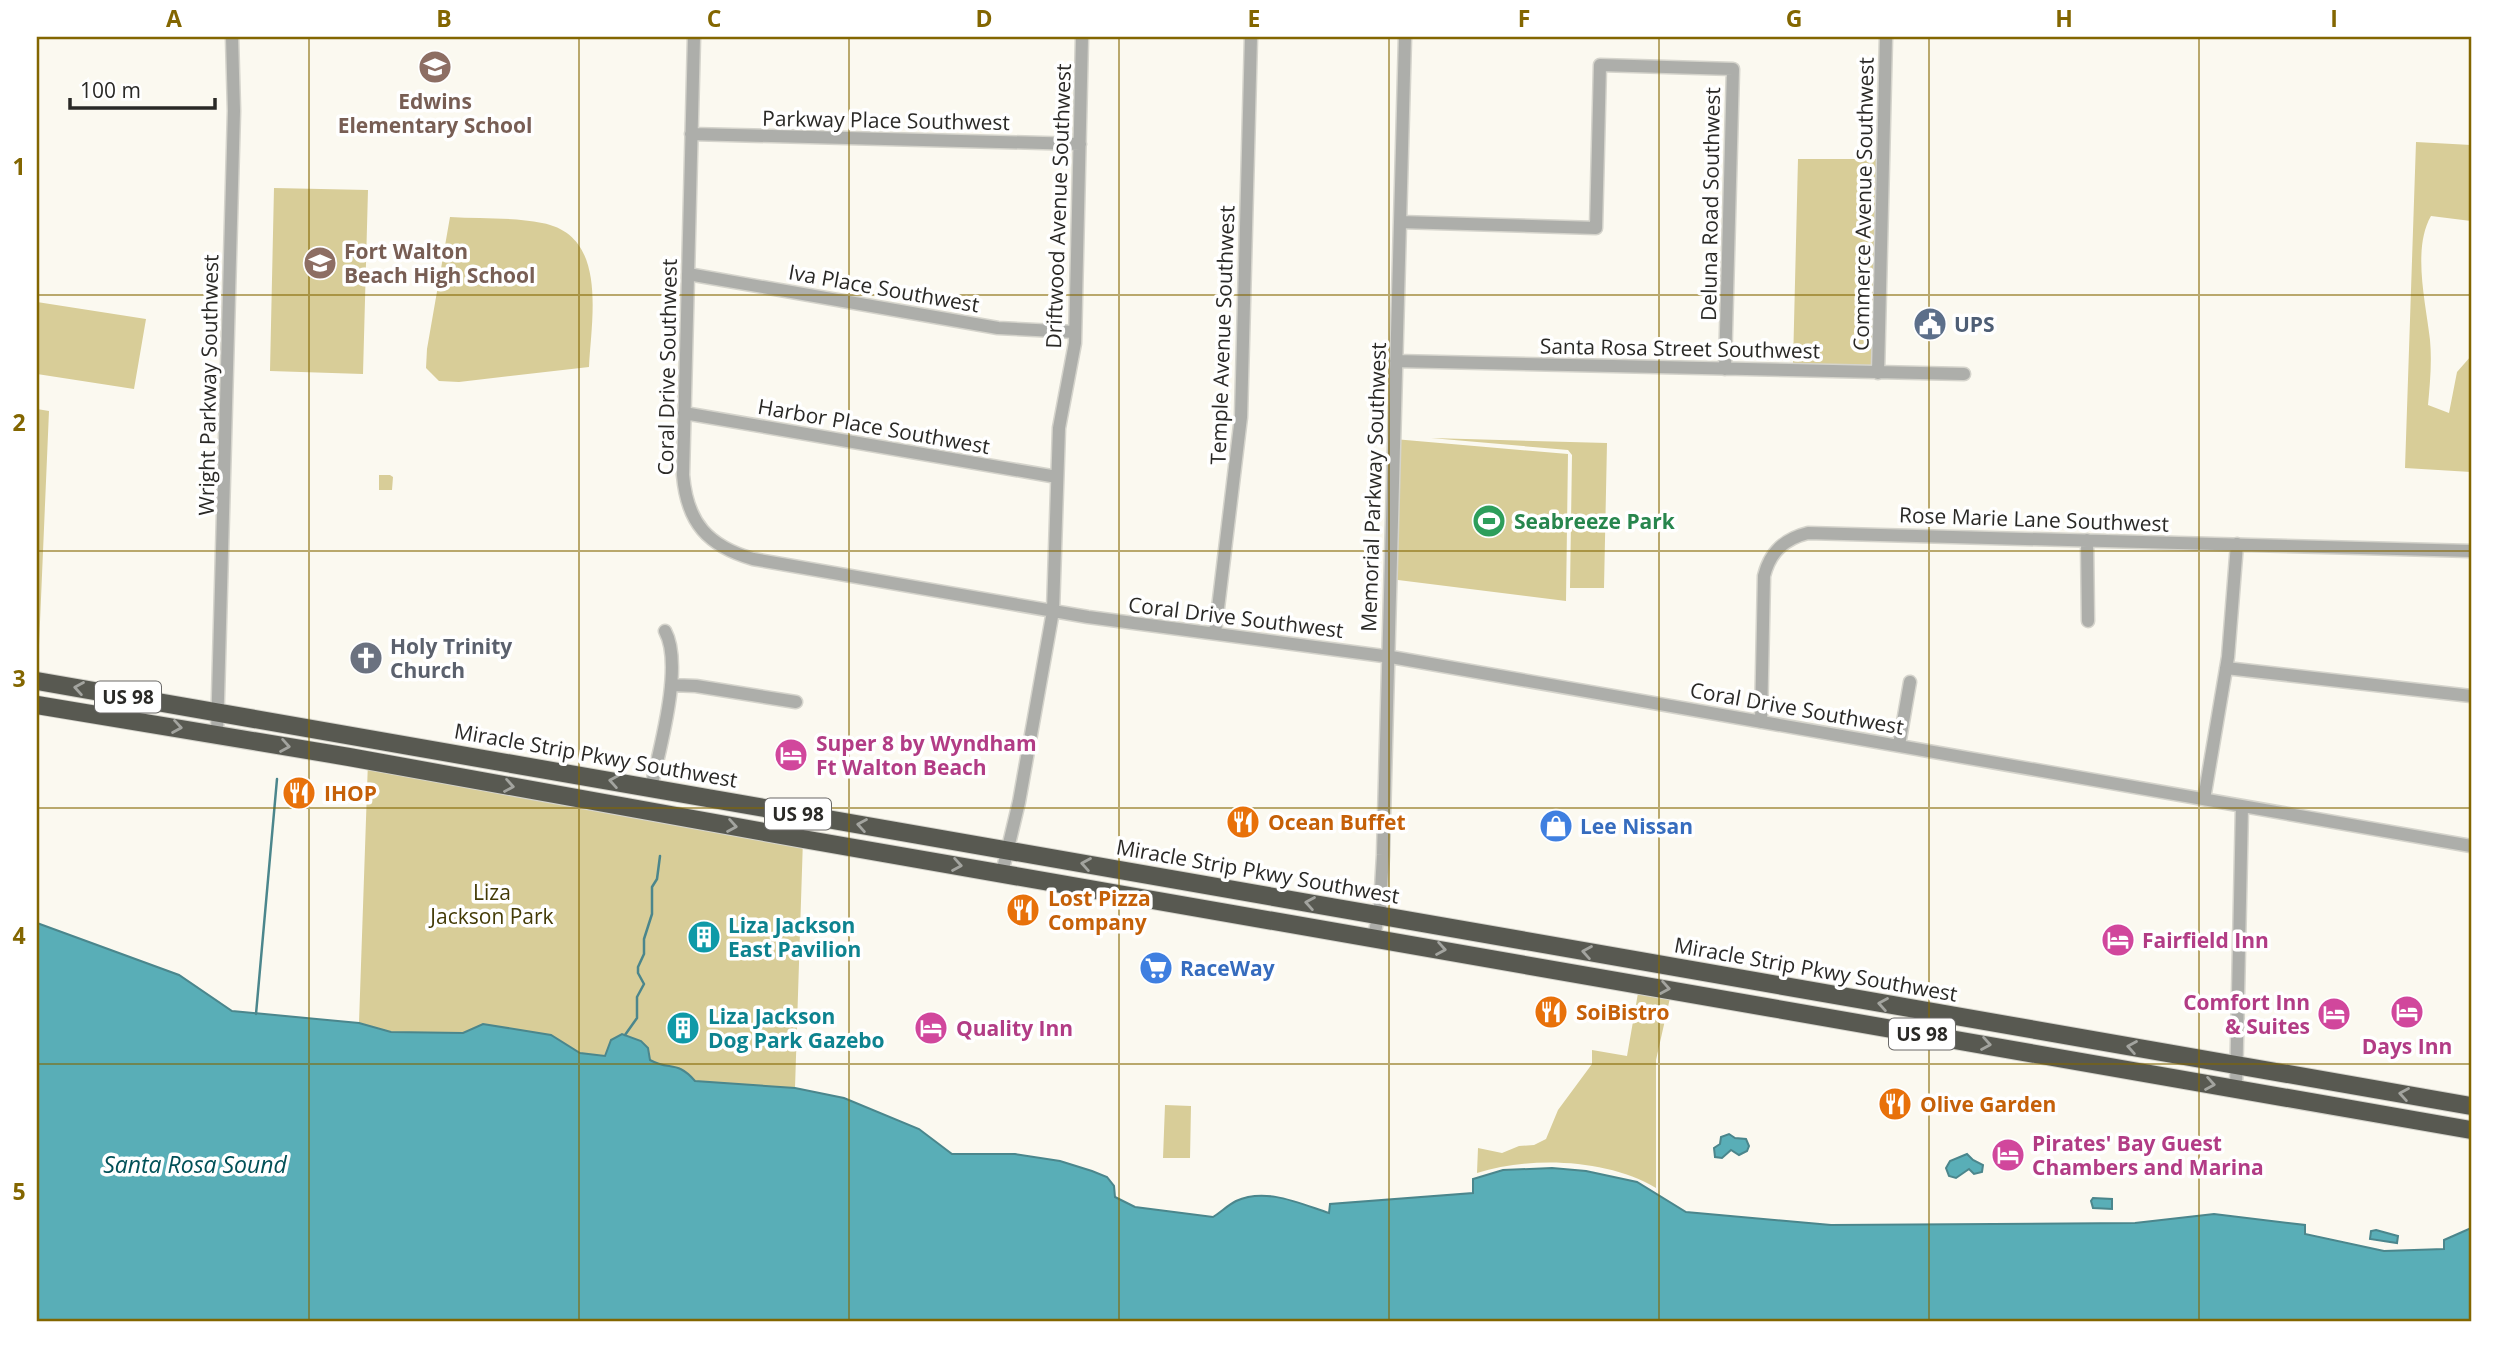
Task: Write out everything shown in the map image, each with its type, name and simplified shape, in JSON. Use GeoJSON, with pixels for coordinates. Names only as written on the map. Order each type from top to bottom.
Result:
{"type":"FeatureCollection","features":[{"type":"Feature","properties":{"kind":"highway","name":"Miracle Strip Pkwy Southwest"},"geometry":{"type":"LineString","coordinates":[[37,681],[2471,1106]]}},
{"type":"Feature","properties":{"kind":"highway","name":"US 98"},"geometry":{"type":"LineString","coordinates":[[37,705],[217,734],[2471,1130]]}},
{"type":"Feature","properties":{"kind":"street","name":"Wright Parkway Southwest"},"geometry":{"type":"LineString","coordinates":[[217,734],[234,111],[232,37]]}},
{"type":"Feature","properties":{"kind":"street","name":"Coral Drive Southwest"},"geometry":{"type":"LineString","coordinates":[[694,37],[682,475],[687,502],[698,525],[722,548],[753,559],[1053,611],[1388,657],[2471,846]]}},
{"type":"Feature","properties":{"kind":"street","name":"Driftwood Avenue Southwest"},"geometry":{"type":"LineString","coordinates":[[1002,873],[1019,802],[1053,611],[1062,411],[1075,332],[1082,37]]}},
{"type":"Feature","properties":{"kind":"street","name":"Temple Avenue Southwest"},"geometry":{"type":"LineString","coordinates":[[1215,634],[1241,417],[1251,37]]}},
{"type":"Feature","properties":{"kind":"street","name":"Memorial Parkway Southwest"},"geometry":{"type":"LineString","coordinates":[[1374,937],[1384,855],[1405,37]]}},
{"type":"Feature","properties":{"kind":"street","name":"Commerce Avenue Southwest"},"geometry":{"type":"LineString","coordinates":[[1878,373],[1886,37]]}},
{"type":"Feature","properties":{"kind":"street","name":"Deluna Road Southwest"},"geometry":{"type":"LineString","coordinates":[[1400,222],[1596,228],[1600,65],[1733,69],[1725,369]]}},
{"type":"Feature","properties":{"kind":"street","name":"Parkway Place Southwest"},"geometry":{"type":"LineString","coordinates":[[691,134],[1080,144]]}},
{"type":"Feature","properties":{"kind":"street","name":"Iva Place Southwest"},"geometry":{"type":"LineString","coordinates":[[688,274],[998,328],[1075,332]]}},
{"type":"Feature","properties":{"kind":"street","name":"Santa Rosa Street Southwest"},"geometry":{"type":"LineString","coordinates":[[1396,361],[1964,374]]}},
{"type":"Feature","properties":{"kind":"street","name":"Harbor Place Southwest"},"geometry":{"type":"LineString","coordinates":[[684,413],[1058,477]]}},
{"type":"Feature","properties":{"kind":"street","name":"Rose Marie Lane Southwest"},"geometry":{"type":"LineString","coordinates":[[1761,722],[1764,576],[1771,556],[1785,541],[1795,536],[1825,532],[2471,551]]}},
{"type":"Feature","properties":{"kind":"street"},"geometry":{"type":"LineString","coordinates":[[2087,540],[2088,621]]}},
{"type":"Feature","properties":{"kind":"street"},"geometry":{"type":"LineString","coordinates":[[2204,799],[2226,668],[2237,544]]}},
{"type":"Feature","properties":{"kind":"street"},"geometry":{"type":"LineString","coordinates":[[651,788],[670,706],[670,643],[664,631]]}},
{"type":"Feature","properties":{"kind":"street"},"geometry":{"type":"LineString","coordinates":[[2226,668],[2471,696]]}},
{"type":"Feature","properties":{"kind":"street"},"geometry":{"type":"LineString","coordinates":[[1899,746],[1910,682]]}},
{"type":"Feature","properties":{"kind":"street"},"geometry":{"type":"LineString","coordinates":[[671,685],[696,685],[796,702]]}},
{"type":"Feature","properties":{"kind":"street"},"geometry":{"type":"LineString","coordinates":[[2236,1089],[2242,806]]}},
{"type":"Feature","properties":{"kind":"green space"},"geometry":{"type":"Polygon","coordinates":[[[2416,142],[2471,145],[2471,221],[2431,216],[2425,229],[2421,260],[2431,348],[2428,405],[2449,413],[2457,372],[2471,356],[2471,472],[2405,468],[2416,142]]]}},
{"type":"Feature","properties":{"kind":"green space"},"geometry":{"type":"Polygon","coordinates":[[[1798,159],[1878,159],[1873,367],[1793,365],[1798,159]]]}},
{"type":"Feature","properties":{"kind":"green space"},"geometry":{"type":"Polygon","coordinates":[[[274,188],[368,190],[363,374],[270,371],[274,188]]]}},
{"type":"Feature","properties":{"kind":"green space"},"geometry":{"type":"Polygon","coordinates":[[[450,217],[542,223],[563,231],[578,244],[587,261],[593,304],[589,367],[459,382],[439,381],[426,368],[450,217]]]}},
{"type":"Feature","properties":{"kind":"green space"},"geometry":{"type":"Polygon","coordinates":[[[37,302],[146,319],[134,389],[37,374],[37,302]]]}},
{"type":"Feature","properties":{"kind":"green space"},"geometry":{"type":"Polygon","coordinates":[[[37,409],[49,411],[38,669],[37,669],[37,409]]]}},
{"type":"Feature","properties":{"kind":"green space"},"geometry":{"type":"Polygon","coordinates":[[[1431,438],[1607,443],[1604,588],[1570,588],[1572,455],[1568,450],[1431,438]]]}},
{"type":"Feature","properties":{"kind":"green space","name":"Seabreeze Park"},"geometry":{"type":"Polygon","coordinates":[[[1394,439],[1568,454],[1566,601],[1390,579],[1394,439]]]}},
{"type":"Feature","properties":{"kind":"green space"},"geometry":{"type":"Polygon","coordinates":[[[379,475],[393,477],[392,490],[379,490],[379,475]]]}},
{"type":"Feature","properties":{"kind":"green space","name":"Liza Jackson Park"},"geometry":{"type":"Polygon","coordinates":[[[368,761],[803,839],[795,1088],[695,1081],[683,1070],[650,1060],[648,1048],[641,1041],[611,1040],[606,1056],[580,1053],[550,1035],[483,1024],[463,1033],[391,1032],[359,1023],[368,761]]]}},
{"type":"Feature","properties":{"kind":"green space"},"geometry":{"type":"Polygon","coordinates":[[[1638,993],[1670,998],[1656,1060],[1656,1188],[1615,1171],[1568,1163],[1521,1164],[1477,1173],[1478,1148],[1502,1153],[1546,1139],[1558,1110],[1592,1064],[1592,1050],[1627,1056],[1638,993]]]}},
{"type":"Feature","properties":{"kind":"green space"},"geometry":{"type":"Polygon","coordinates":[[[1165,1105],[1191,1106],[1190,1158],[1163,1158],[1165,1105]]]}},
{"type":"Feature","properties":{"kind":"water","name":"Santa Rosa Sound"},"geometry":{"type":"Polygon","coordinates":[[[37,923],[179,975],[232,1011],[359,1023],[391,1032],[463,1033],[483,1024],[551,1035],[580,1053],[605,1056],[611,1040],[622,1034],[641,1041],[648,1048],[650,1060],[683,1070],[695,1081],[795,1088],[844,1098],[919,1129],[952,1154],[1015,1154],[1060,1161],[1092,1171],[1107,1177],[1114,1186],[1115,1197],[1135,1207],[1213,1217],[1236,1201],[1247,1197],[1271,1196],[1329,1213],[1330,1204],[1473,1193],[1473,1179],[1503,1170],[1552,1168],[1586,1171],[1637,1182],[1686,1212],[1831,1225],[2135,1223],[2214,1214],[2305,1225],[2305,1234],[2384,1251],[2444,1249],[2444,1240],[2471,1228],[2471,1322],[37,1322],[37,923]]]}},
{"type":"Feature","properties":{"kind":"water"},"geometry":{"type":"Polygon","coordinates":[[[1729,1134],[1735,1138],[1746,1139],[1749,1146],[1747,1151],[1739,1155],[1731,1150],[1722,1158],[1715,1157],[1714,1148],[1720,1144],[1721,1137],[1729,1134]]]}},
{"type":"Feature","properties":{"kind":"water"},"geometry":{"type":"Polygon","coordinates":[[[1967,1154],[1983,1165],[1982,1172],[1974,1174],[1969,1169],[1956,1178],[1949,1176],[1946,1168],[1950,1161],[1967,1154]]]}},
{"type":"Feature","properties":{"kind":"water"},"geometry":{"type":"Polygon","coordinates":[[[2093,1198],[2112,1199],[2112,1209],[2093,1208],[2093,1198]]]}},
{"type":"Feature","properties":{"kind":"water"},"geometry":{"type":"Polygon","coordinates":[[[2371,1231],[2398,1236],[2397,1243],[2370,1239],[2371,1231]]]}},
{"type":"Feature","properties":{"kind":"waterway"},"geometry":{"type":"LineString","coordinates":[[256,1014],[277,779]]}},
{"type":"Feature","properties":{"kind":"waterway"},"geometry":{"type":"LineString","coordinates":[[625,1035],[637,1018],[637,997],[644,984],[638,967],[644,954],[644,939],[652,914],[652,887],[657,879],[660,856]]}},
{"type":"Feature","properties":{"kind":"place","name":"Edwins Elementary School"},"geometry":{"type":"Point","coordinates":[435,67]}},
{"type":"Feature","properties":{"kind":"place","name":"Fort Walton Beach High School"},"geometry":{"type":"Point","coordinates":[320,263]}},
{"type":"Feature","properties":{"kind":"place","name":"UPS"},"geometry":{"type":"Point","coordinates":[1930,324]}},
{"type":"Feature","properties":{"kind":"place","name":"Seabreeze Park"},"geometry":{"type":"Point","coordinates":[1489,521]}},
{"type":"Feature","properties":{"kind":"place","name":"Holy Trinity Church"},"geometry":{"type":"Point","coordinates":[366,658]}},
{"type":"Feature","properties":{"kind":"place","name":"Super 8 by Wyndham Ft Walton Beach"},"geometry":{"type":"Point","coordinates":[791,755]}},
{"type":"Feature","properties":{"kind":"place","name":"IHOP"},"geometry":{"type":"Point","coordinates":[299,793]}},
{"type":"Feature","properties":{"kind":"place","name":"Ocean Buffet"},"geometry":{"type":"Point","coordinates":[1243,822]}},
{"type":"Feature","properties":{"kind":"place","name":"Lee Nissan"},"geometry":{"type":"Point","coordinates":[1556,826]}},
{"type":"Feature","properties":{"kind":"place","name":"Lost Pizza Company"},"geometry":{"type":"Point","coordinates":[1023,910]}},
{"type":"Feature","properties":{"kind":"place","name":"Liza Jackson East Pavilion"},"geometry":{"type":"Point","coordinates":[704,937]}},
{"type":"Feature","properties":{"kind":"place","name":"Fairfield Inn"},"geometry":{"type":"Point","coordinates":[2118,940]}},
{"type":"Feature","properties":{"kind":"place","name":"RaceWay"},"geometry":{"type":"Point","coordinates":[1156,968]}},
{"type":"Feature","properties":{"kind":"place","name":"SoiBistro"},"geometry":{"type":"Point","coordinates":[1551,1012]}},
{"type":"Feature","properties":{"kind":"place","name":"Days Inn"},"geometry":{"type":"Point","coordinates":[2407,1012]}},
{"type":"Feature","properties":{"kind":"place","name":"Comfort Inn & Suites"},"geometry":{"type":"Point","coordinates":[2334,1014]}},
{"type":"Feature","properties":{"kind":"place","name":"Liza Jackson Dog Park Gazebo"},"geometry":{"type":"Point","coordinates":[683,1028]}},
{"type":"Feature","properties":{"kind":"place","name":"Quality Inn"},"geometry":{"type":"Point","coordinates":[931,1028]}},
{"type":"Feature","properties":{"kind":"place","name":"Olive Garden"},"geometry":{"type":"Point","coordinates":[1895,1104]}},
{"type":"Feature","properties":{"kind":"place","name":"Pirates' Bay Guest Chambers and Marina"},"geometry":{"type":"Point","coordinates":[2008,1155]}}]}
